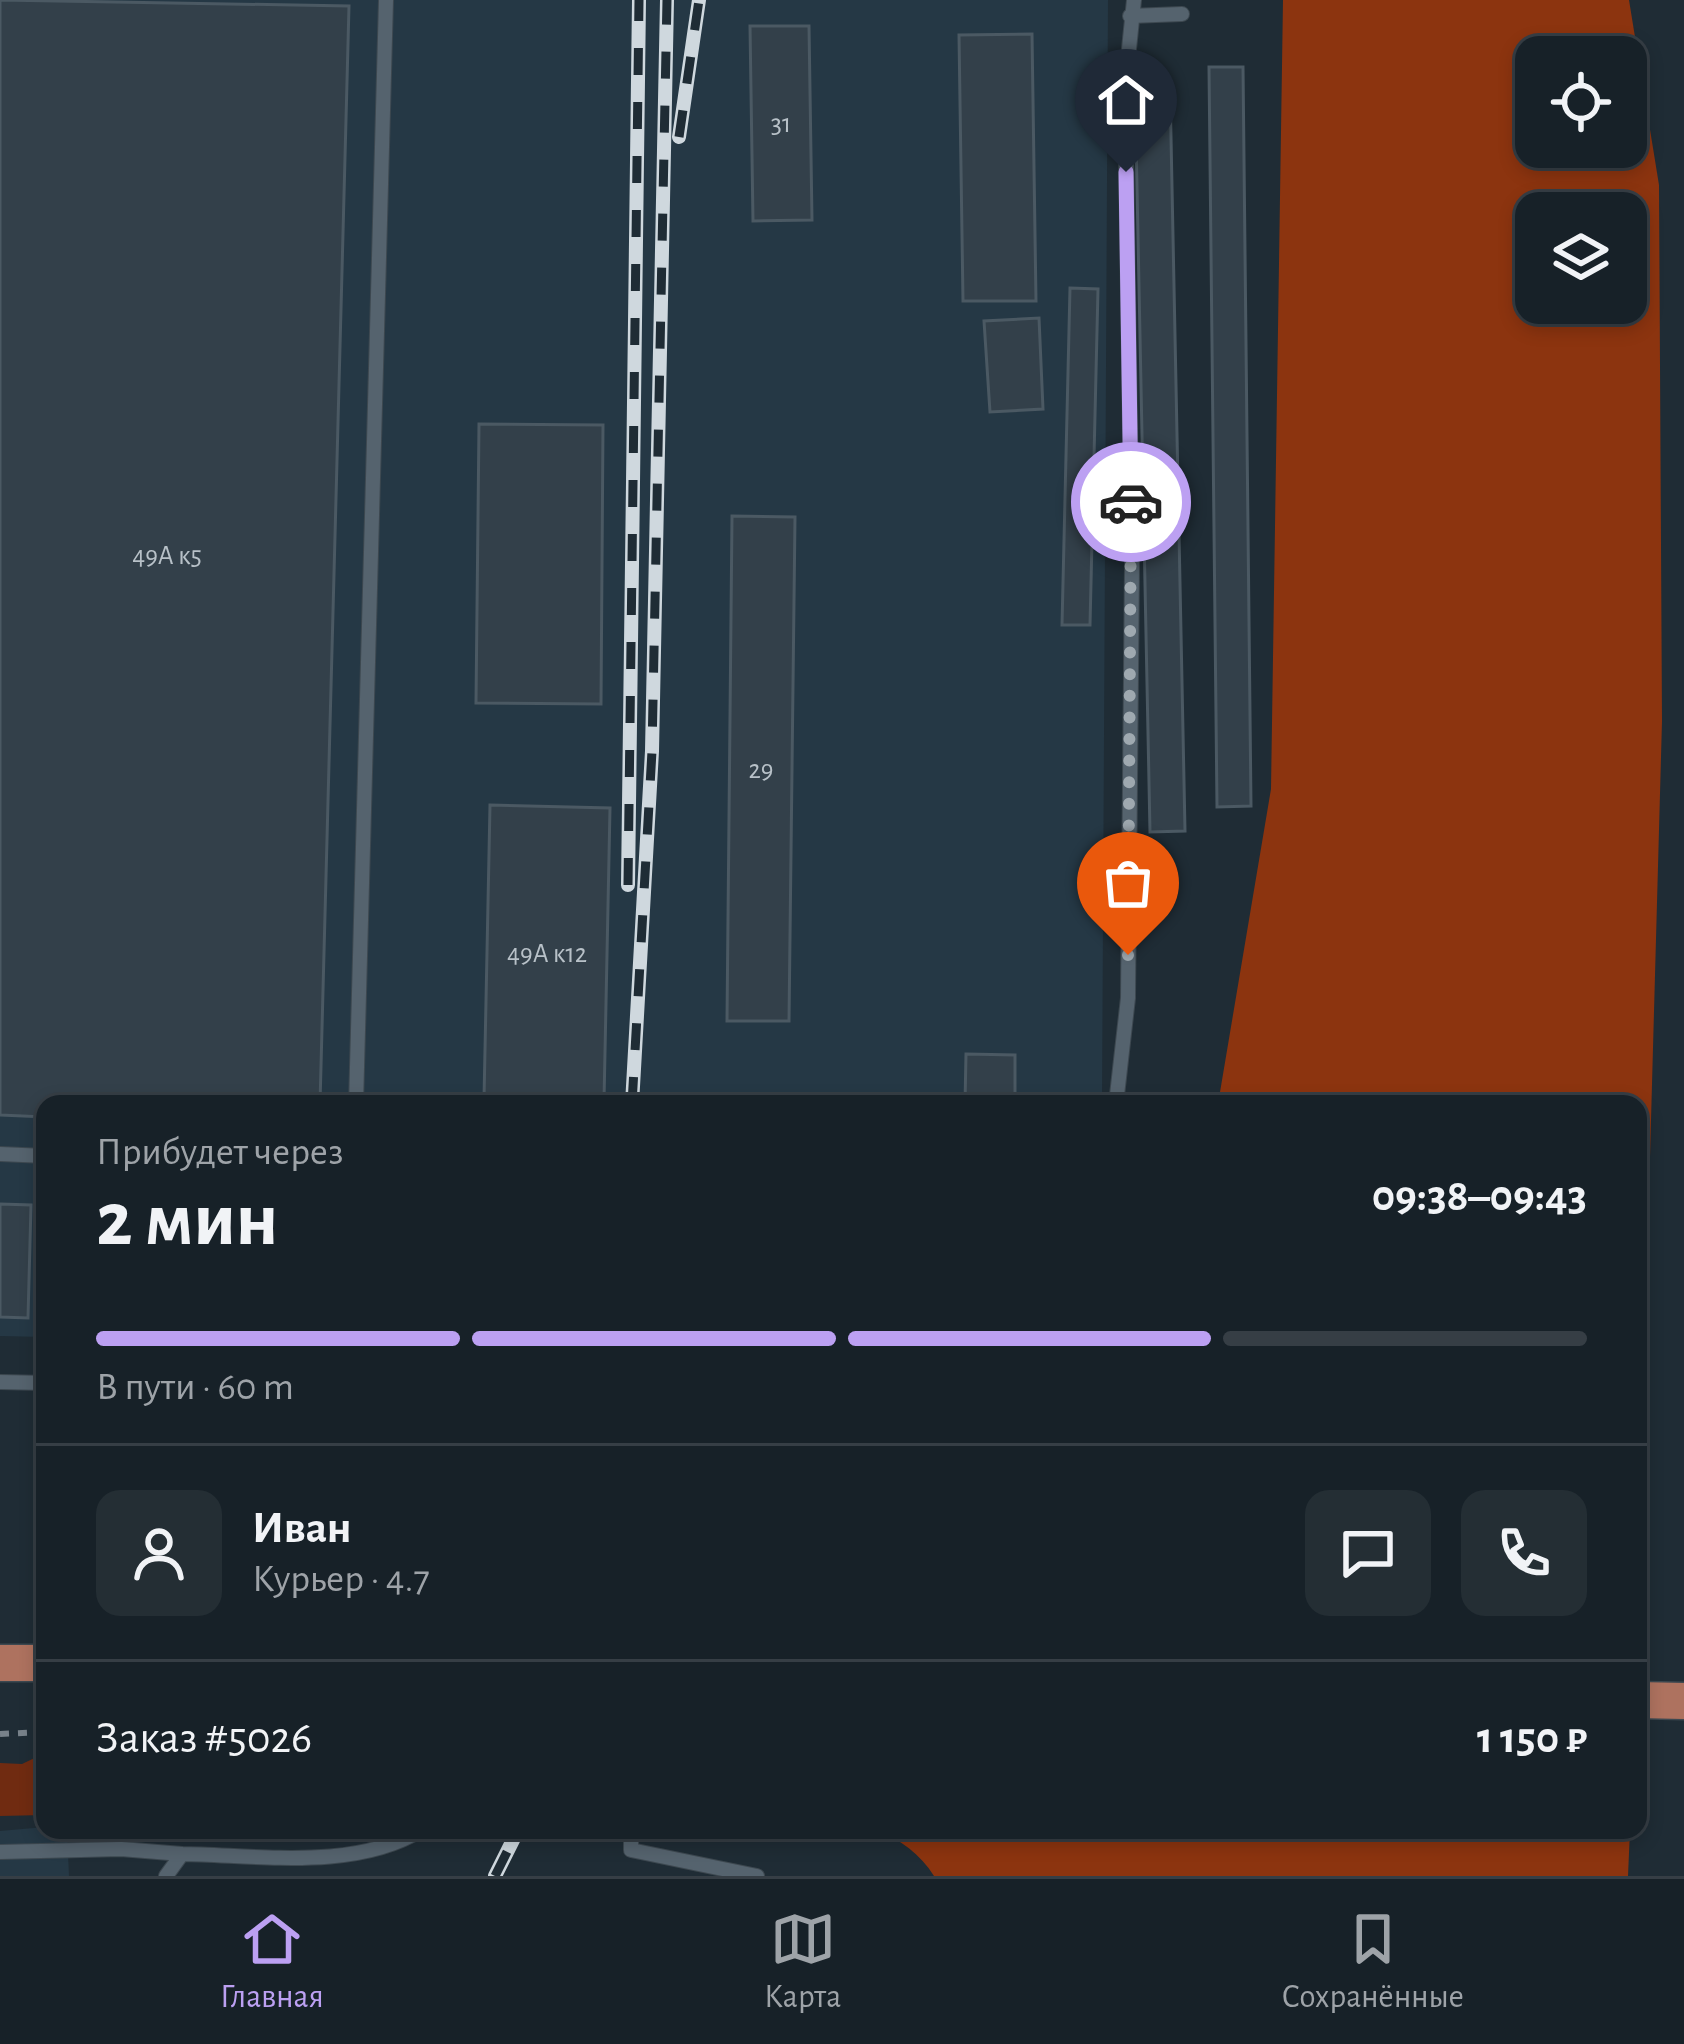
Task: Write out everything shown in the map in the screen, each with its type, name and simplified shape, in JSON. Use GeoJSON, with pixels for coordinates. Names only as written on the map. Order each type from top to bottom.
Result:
{"type":"FeatureCollection","features":[{"type":"Feature","properties":{"kind":"main road"},"geometry":{"type":"LineString","coordinates":[[0,1663],[36,1663]]}},
{"type":"Feature","properties":{"kind":"main road"},"geometry":{"type":"LineString","coordinates":[[1647,1700],[1684,1701]]}},
{"type":"Feature","properties":{"kind":"lane"},"geometry":{"type":"LineString","coordinates":[[356,1095],[386,0]]}},
{"type":"Feature","properties":{"kind":"lane"},"geometry":{"type":"LineString","coordinates":[[1117,1095],[1128,998],[1132,565],[1125,88],[1132,8],[1182,14]]}},
{"type":"Feature","properties":{"kind":"lane"},"geometry":{"type":"LineString","coordinates":[[0,1154],[36,1156]]}},
{"type":"Feature","properties":{"kind":"lane"},"geometry":{"type":"LineString","coordinates":[[0,1382],[36,1383]]}},
{"type":"Feature","properties":{"kind":"lane"},"geometry":{"type":"LineString","coordinates":[[0,1852],[326,1855],[406,1839]]}},
{"type":"Feature","properties":{"kind":"lane"},"geometry":{"type":"LineString","coordinates":[[631,1839],[631,1850],[758,1876]]}},
{"type":"Feature","properties":{"kind":"lane"},"geometry":{"type":"LineString","coordinates":[[166,1876],[182,1854]]}},
{"type":"Feature","properties":{"kind":"path"},"geometry":{"type":"LineString","coordinates":[[0,1735],[36,1733]]}},
{"type":"Feature","properties":{"kind":"shaded area"},"geometry":{"type":"Polygon","coordinates":[[[0,0],[1108,0],[1102,1095],[36,1095],[36,1337],[0,1336],[0,0]]]}},
{"type":"Feature","properties":{"kind":"shaded area"},"geometry":{"type":"Polygon","coordinates":[[[1283,0],[1629,0],[1635,36],[1515,36],[1515,168],[1647,168],[1647,111],[1659,185],[1662,721],[1647,1266],[1647,1095],[1220,1095],[1271,789],[1283,0]]]}},
{"type":"Feature","properties":{"kind":"shaded area"},"geometry":{"type":"Polygon","coordinates":[[[36,1757],[36,1815],[0,1816],[0,1763],[22,1764],[36,1757]]]}},
{"type":"Feature","properties":{"kind":"shaded area"},"geometry":{"type":"Polygon","coordinates":[[[36,1828],[36,1839],[67,1839],[69,1876],[0,1876],[0,1831],[36,1828]]]}},
{"type":"Feature","properties":{"kind":"shaded area"},"geometry":{"type":"Polygon","coordinates":[[[895,1839],[1630,1839],[1628,1876],[934,1876],[895,1839]]]}},
{"type":"Feature","properties":{"kind":"building"},"geometry":{"type":"Polygon","coordinates":[[[0,0],[349,6],[320,1095],[36,1095],[36,1117],[0,1115],[0,0]]]}},
{"type":"Feature","properties":{"kind":"building"},"geometry":{"type":"Polygon","coordinates":[[[750,26],[809,26],[812,220],[753,221],[750,26]]]}},
{"type":"Feature","properties":{"kind":"building"},"geometry":{"type":"Polygon","coordinates":[[[1032,34],[1036,301],[963,301],[959,35],[1032,34]]]}},
{"type":"Feature","properties":{"kind":"building"},"geometry":{"type":"Polygon","coordinates":[[[1209,67],[1243,67],[1251,806],[1217,807],[1209,67]]]}},
{"type":"Feature","properties":{"kind":"building"},"geometry":{"type":"Polygon","coordinates":[[[1135,88],[1170,88],[1185,831],[1150,832],[1135,88]]]}},
{"type":"Feature","properties":{"kind":"building"},"geometry":{"type":"Polygon","coordinates":[[[1070,288],[1098,289],[1090,625],[1062,625],[1070,288]]]}},
{"type":"Feature","properties":{"kind":"building"},"geometry":{"type":"Polygon","coordinates":[[[1039,318],[1043,409],[990,412],[984,321],[1039,318]]]}},
{"type":"Feature","properties":{"kind":"building"},"geometry":{"type":"Polygon","coordinates":[[[479,424],[603,425],[601,704],[476,703],[479,424]]]}},
{"type":"Feature","properties":{"kind":"building"},"geometry":{"type":"Polygon","coordinates":[[[732,516],[795,517],[789,1021],[727,1021],[732,516]]]}},
{"type":"Feature","properties":{"kind":"building"},"geometry":{"type":"Polygon","coordinates":[[[490,805],[610,808],[604,1095],[484,1095],[490,805]]]}},
{"type":"Feature","properties":{"kind":"building"},"geometry":{"type":"Polygon","coordinates":[[[966,1054],[1015,1055],[1015,1095],[965,1095],[966,1054]]]}},
{"type":"Feature","properties":{"kind":"building"},"geometry":{"type":"Polygon","coordinates":[[[0,1204],[31,1205],[28,1318],[0,1317],[0,1204]]]}},
{"type":"Feature","properties":{"kind":"railway"},"geometry":{"type":"LineString","coordinates":[[628,885],[639,0]]}},
{"type":"Feature","properties":{"kind":"railway"},"geometry":{"type":"LineString","coordinates":[[633,1095],[652,751],[667,0]]}},
{"type":"Feature","properties":{"kind":"railway"},"geometry":{"type":"LineString","coordinates":[[679,137],[699,0]]}},
{"type":"Feature","properties":{"kind":"railway"},"geometry":{"type":"LineString","coordinates":[[495,1876],[514,1839]]}},
{"type":"Feature","properties":{"kind":"way so far"},"geometry":{"type":"LineString","coordinates":[[1128,955],[1131,502]]}},
{"type":"Feature","properties":{"kind":"route"},"geometry":{"type":"LineString","coordinates":[[1126,172],[1131,502]]}}]}
